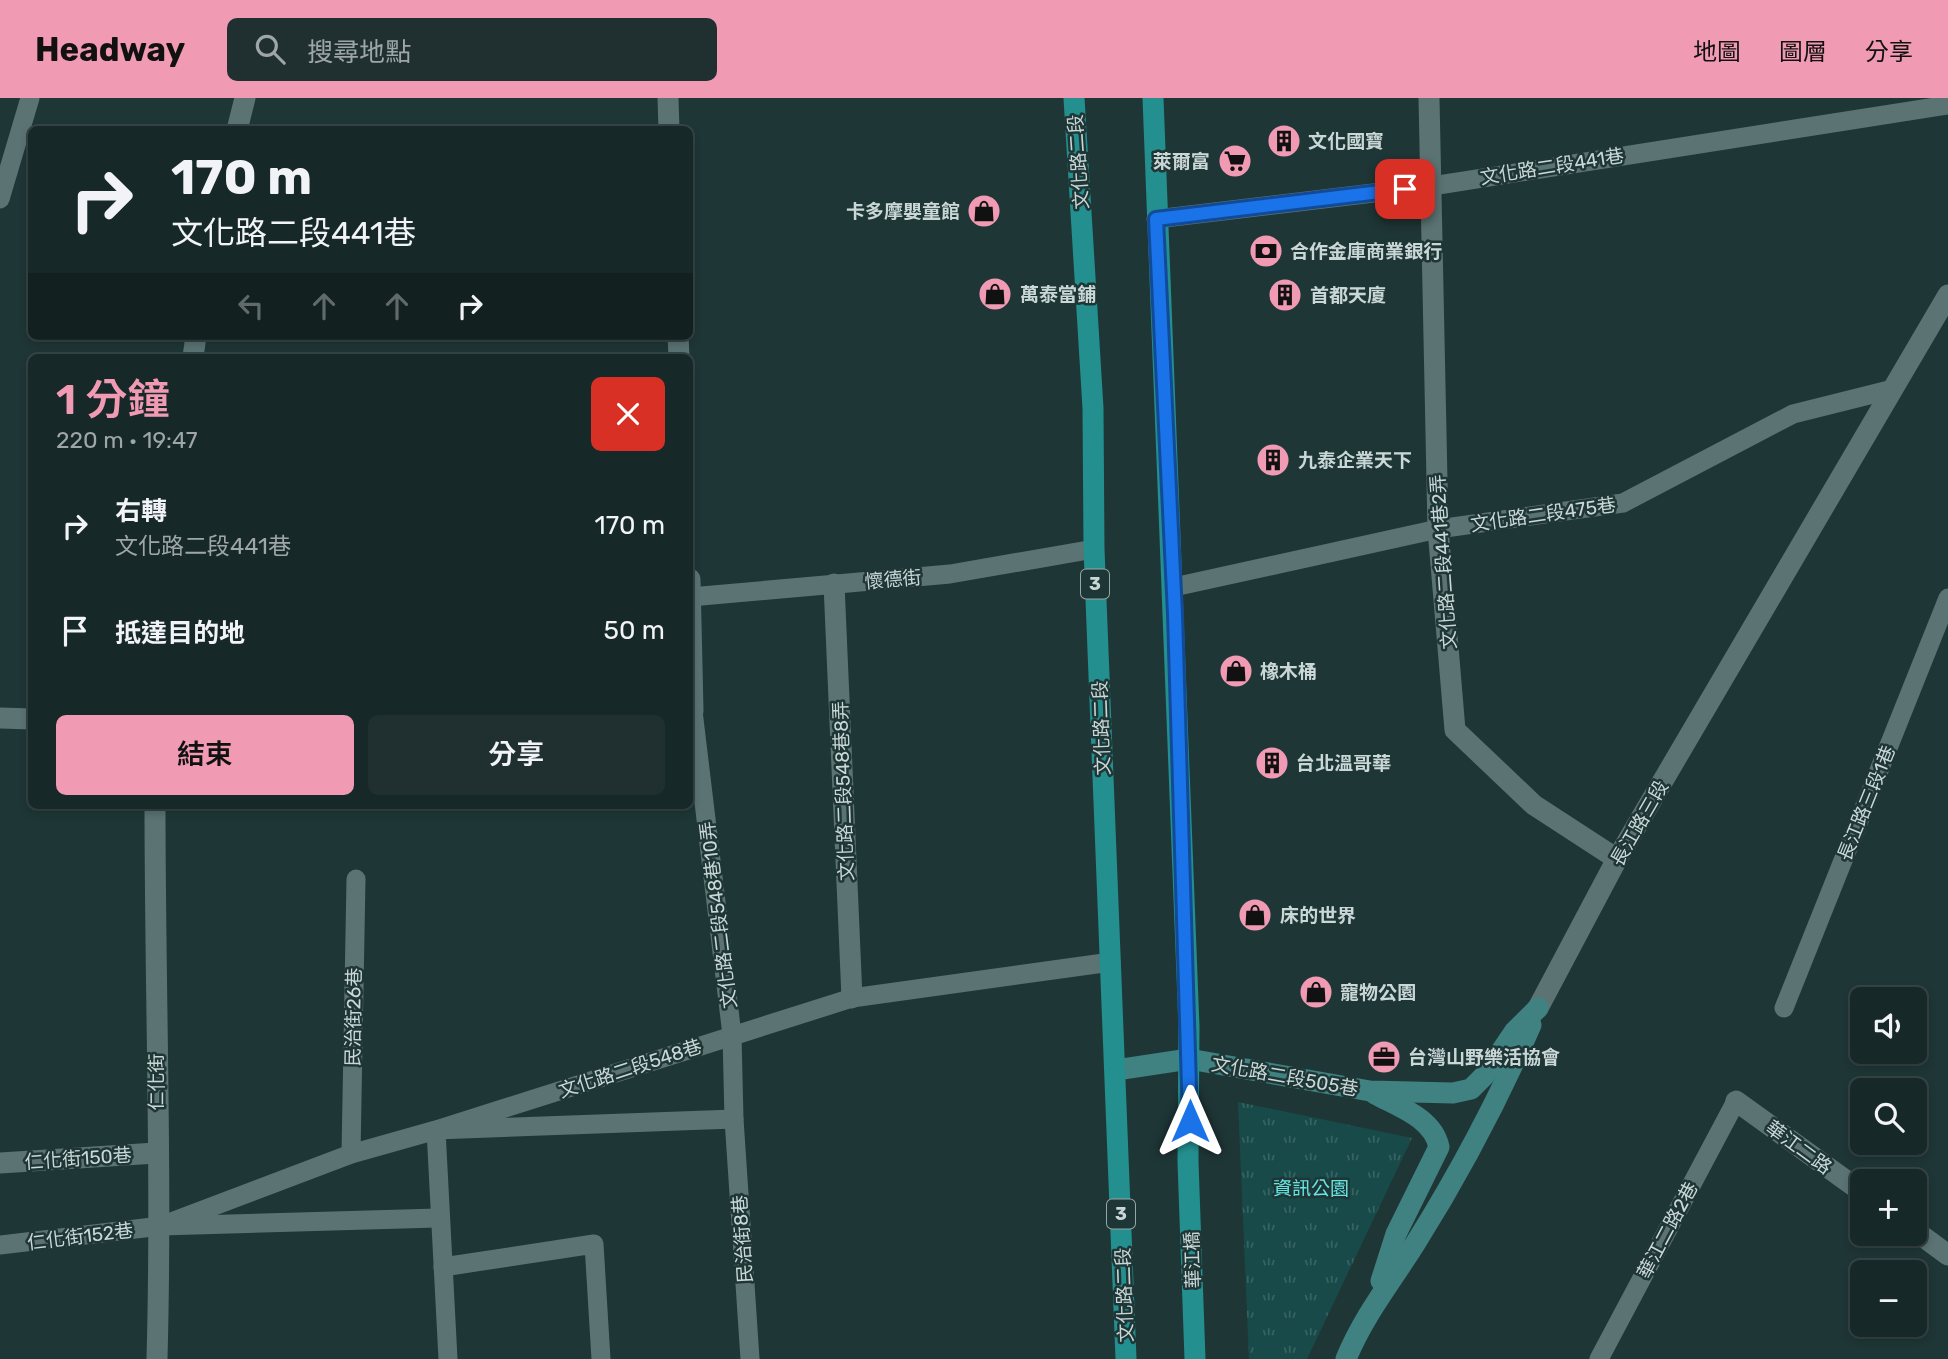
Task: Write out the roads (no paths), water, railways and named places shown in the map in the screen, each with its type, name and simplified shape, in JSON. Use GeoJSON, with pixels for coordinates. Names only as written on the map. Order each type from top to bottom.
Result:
{"type":"FeatureCollection","features":[{"type":"Feature","properties":{"kind":"main road","name":"文化路二段"},"geometry":{"type":"LineString","coordinates":[[1074,98],[1093,408],[1094,549],[1126,1359]]}},
{"type":"Feature","properties":{"kind":"main road"},"geometry":{"type":"LineString","coordinates":[[1153,98],[1156,219],[1174,587],[1189,1059]]}},
{"type":"Feature","properties":{"kind":"main road","name":"華江橋"},"geometry":{"type":"LineString","coordinates":[[1189,1059],[1188,1162],[1195,1359]]}},
{"type":"Feature","properties":{"kind":"street"},"geometry":{"type":"LineString","coordinates":[[238,126],[245,98]]}},
{"type":"Feature","properties":{"kind":"street"},"geometry":{"type":"LineString","coordinates":[[668,98],[669,126]]}},
{"type":"Feature","properties":{"kind":"street","name":"文化路二段441巷2弄"},"geometry":{"type":"LineString","coordinates":[[1429,98],[1438,530],[1455,730],[1534,805],[1617,859]]}},
{"type":"Feature","properties":{"kind":"street","name":"長江路三段"},"geometry":{"type":"LineString","coordinates":[[1346,1359],[1375,1302],[1415,1244],[1502,1090],[1538,1008],[1617,859],[1948,295]]}},
{"type":"Feature","properties":{"kind":"street","name":"文化路二段548巷8弄"},"geometry":{"type":"LineString","coordinates":[[834,584],[852,998]]}},
{"type":"Feature","properties":{"kind":"street"},"geometry":{"type":"LineString","coordinates":[[0,718],[28,719]]}},
{"type":"Feature","properties":{"kind":"street","name":"仁化街"},"geometry":{"type":"LineString","coordinates":[[155,809],[156,1153],[161,1226],[158,1359]]}},
{"type":"Feature","properties":{"kind":"street"},"geometry":{"type":"LineString","coordinates":[[1370,1091],[1453,1093],[1471,1088],[1485,1075],[1514,1032],[1538,1008]]}},
{"type":"Feature","properties":{"kind":"street","name":"文化路二段505巷"},"geometry":{"type":"LineString","coordinates":[[1116,1070],[1189,1059],[1370,1091]]}},
{"type":"Feature","properties":{"kind":"street"},"geometry":{"type":"LineString","coordinates":[[1370,1091],[1426,1122],[1437,1136],[1439,1147],[1395,1234],[1375,1302]]}},
{"type":"Feature","properties":{"kind":"street","name":"華江二路"},"geometry":{"type":"LineString","coordinates":[[1736,1101],[1850,1183]]}},
{"type":"Feature","properties":{"kind":"street","name":"仁化街150巷"},"geometry":{"type":"LineString","coordinates":[[0,1163],[156,1153]]}},
{"type":"Feature","properties":{"kind":"street"},"geometry":{"type":"LineString","coordinates":[[1927,1240],[1948,1255]]}},
{"type":"Feature","properties":{"kind":"lane"},"geometry":{"type":"LineString","coordinates":[[0,199],[30,98]]}},
{"type":"Feature","properties":{"kind":"lane","name":"文化路二段441巷"},"geometry":{"type":"LineString","coordinates":[[1156,219],[1432,186],[1948,105]]}},
{"type":"Feature","properties":{"kind":"lane","name":"文化路二段475巷"},"geometry":{"type":"LineString","coordinates":[[1174,587],[1438,530],[1623,502],[1793,414],[1893,389]]}},
{"type":"Feature","properties":{"kind":"lane","name":"懷德街"},"geometry":{"type":"LineString","coordinates":[[693,597],[950,574],[1094,549]]}},
{"type":"Feature","properties":{"kind":"lane","name":"長江路三段1巷"},"geometry":{"type":"LineString","coordinates":[[1784,1008],[1948,598]]}},
{"type":"Feature","properties":{"kind":"lane","name":"文化路二段548巷10弄"},"geometry":{"type":"LineString","coordinates":[[693,728],[732,1035],[734,1119]]}},
{"type":"Feature","properties":{"kind":"lane","name":"民治街26巷"},"geometry":{"type":"LineString","coordinates":[[351,1154],[356,879]]}},
{"type":"Feature","properties":{"kind":"lane","name":"文化路二段548巷"},"geometry":{"type":"LineString","coordinates":[[161,1226],[351,1154],[436,1130],[852,998],[1111,962]]}},
{"type":"Feature","properties":{"kind":"lane","name":"華江二路2巷"},"geometry":{"type":"LineString","coordinates":[[1599,1359],[1736,1101]]}},
{"type":"Feature","properties":{"kind":"lane"},"geometry":{"type":"LineString","coordinates":[[448,1359],[436,1130],[734,1119]]}},
{"type":"Feature","properties":{"kind":"lane","name":"民治街8巷"},"geometry":{"type":"LineString","coordinates":[[734,1119],[750,1359]]}},
{"type":"Feature","properties":{"kind":"lane"},"geometry":{"type":"LineString","coordinates":[[161,1226],[439,1218]]}},
{"type":"Feature","properties":{"kind":"lane","name":"仁化街152巷"},"geometry":{"type":"LineString","coordinates":[[0,1245],[161,1226]]}},
{"type":"Feature","properties":{"kind":"lane"},"geometry":{"type":"LineString","coordinates":[[443,1267],[594,1244],[601,1359]]}},
{"type":"Feature","properties":{"kind":"place","name":"文化國寶"},"geometry":{"type":"Point","coordinates":[1284,141]}},
{"type":"Feature","properties":{"kind":"place","name":"萊爾富"},"geometry":{"type":"Point","coordinates":[1235,161]}},
{"type":"Feature","properties":{"kind":"place","name":"卡多摩嬰童館"},"geometry":{"type":"Point","coordinates":[984,211]}},
{"type":"Feature","properties":{"kind":"place","name":"合作金庫商業銀行"},"geometry":{"type":"Point","coordinates":[1266,251]}},
{"type":"Feature","properties":{"kind":"place","name":"萬泰當鋪"},"geometry":{"type":"Point","coordinates":[995,294]}},
{"type":"Feature","properties":{"kind":"place","name":"首都天廈"},"geometry":{"type":"Point","coordinates":[1285,295]}},
{"type":"Feature","properties":{"kind":"place","name":"九泰企業天下"},"geometry":{"type":"Point","coordinates":[1273,460]}},
{"type":"Feature","properties":{"kind":"place","name":"橡木桶"},"geometry":{"type":"Point","coordinates":[1236,671]}},
{"type":"Feature","properties":{"kind":"place","name":"台北溫哥華"},"geometry":{"type":"Point","coordinates":[1272,763]}},
{"type":"Feature","properties":{"kind":"place","name":"床的世界"},"geometry":{"type":"Point","coordinates":[1255,915]}},
{"type":"Feature","properties":{"kind":"place","name":"寵物公園"},"geometry":{"type":"Point","coordinates":[1316,992]}},
{"type":"Feature","properties":{"kind":"place","name":"台灣山野樂活協會"},"geometry":{"type":"Point","coordinates":[1384,1057]}},
{"type":"Feature","properties":{"kind":"park label","name":"資訊公園"},"geometry":{"type":"Point","coordinates":[1311,1188]}}]}
